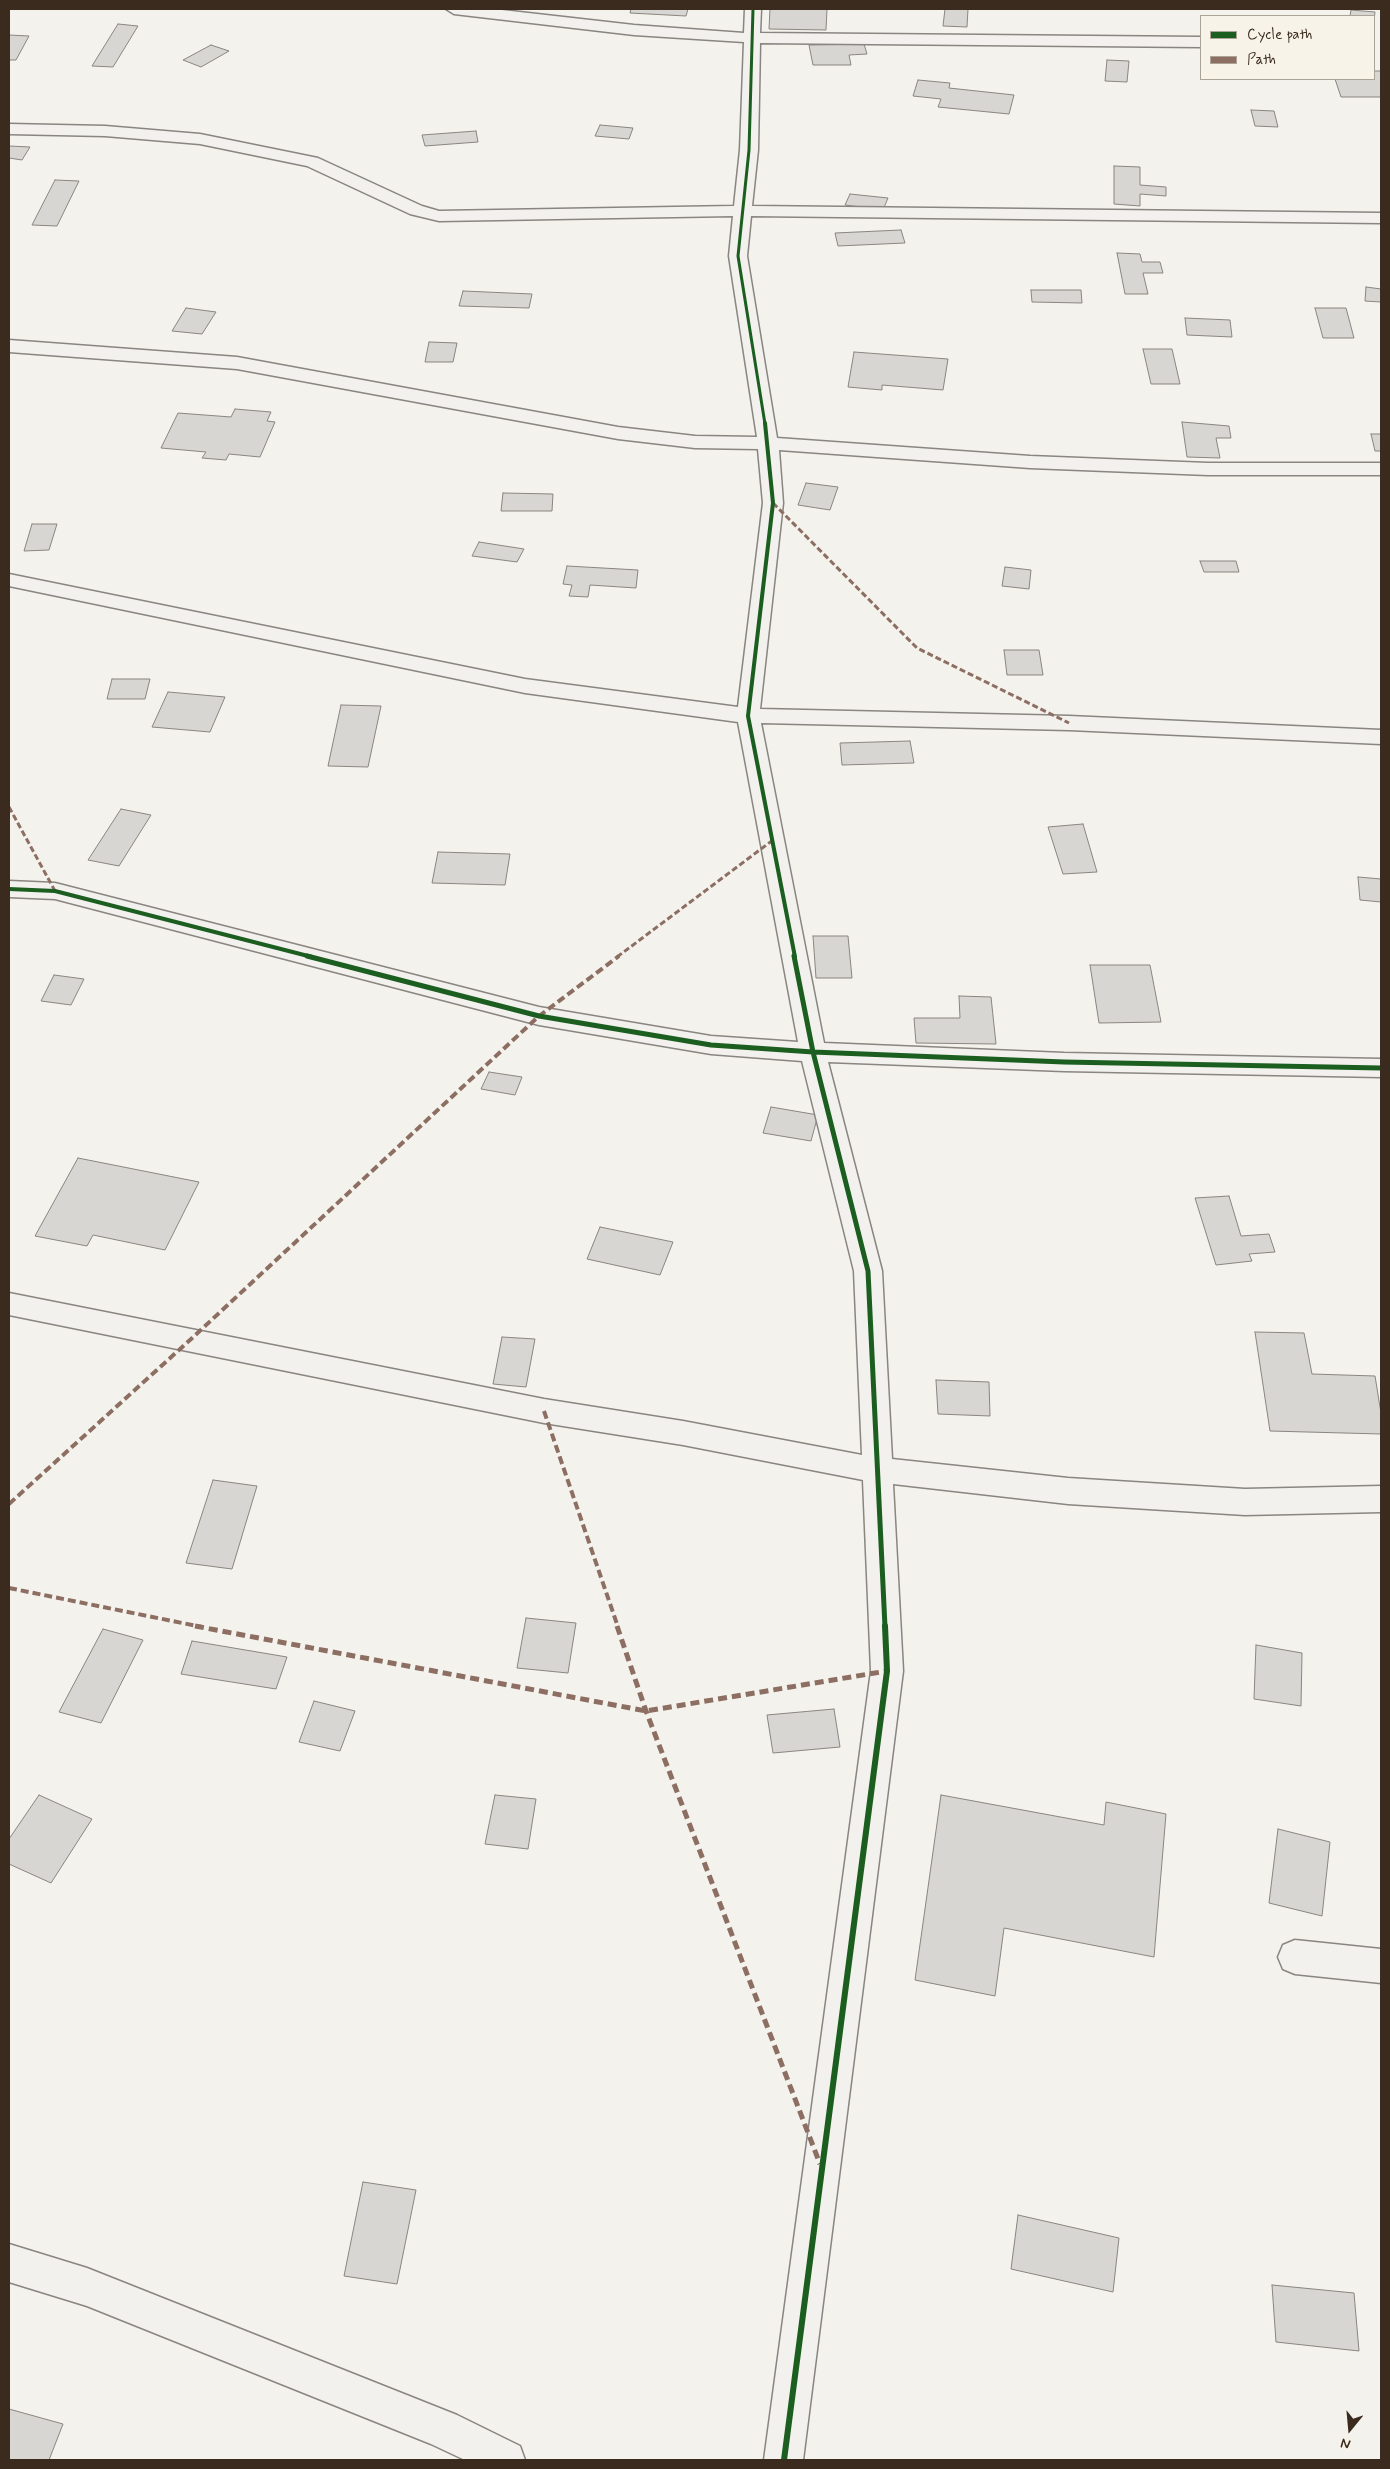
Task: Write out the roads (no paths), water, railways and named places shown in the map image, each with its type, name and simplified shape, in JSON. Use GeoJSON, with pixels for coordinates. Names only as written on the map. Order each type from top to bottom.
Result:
{"type":"FeatureCollection","features":[{"type":"Feature","properties":{"kind":"street"},"geometry":{"type":"LineString","coordinates":[[454,9],[634,30],[751,38],[1200,42]]}},
{"type":"Feature","properties":{"kind":"street"},"geometry":{"type":"LineString","coordinates":[[753,9],[749,150],[738,256],[768,443],[773,503],[748,716],[813,1052],[868,1271],[887,1671],[784,2460]]}},
{"type":"Feature","properties":{"kind":"street"},"geometry":{"type":"LineString","coordinates":[[9,129],[105,131],[200,139],[312,162],[428,215],[526,216],[744,211],[1381,218]]}},
{"type":"Feature","properties":{"kind":"street"},"geometry":{"type":"LineString","coordinates":[[9,346],[237,363],[618,433],[695,442],[768,443],[930,456],[1208,469],[1381,469]]}},
{"type":"Feature","properties":{"kind":"street"},"geometry":{"type":"LineString","coordinates":[[9,580],[525,686],[748,716],[1069,723],[1381,737]]}},
{"type":"Feature","properties":{"kind":"street"},"geometry":{"type":"LineString","coordinates":[[9,889],[55,891],[539,1016],[710,1045],[813,1052],[1064,1062],[1381,1068]]}},
{"type":"Feature","properties":{"kind":"street"},"geometry":{"type":"LineString","coordinates":[[9,1304],[544,1410],[684,1433],[877,1470],[1068,1491],[1245,1502],[1381,1499]]}},
{"type":"Feature","properties":{"kind":"street"},"geometry":{"type":"LineString","coordinates":[[1295,1957],[1381,1966]]}},
{"type":"Feature","properties":{"kind":"street"},"geometry":{"type":"LineString","coordinates":[[9,2263],[87,2287],[443,2429],[506,2460]]}}]}
